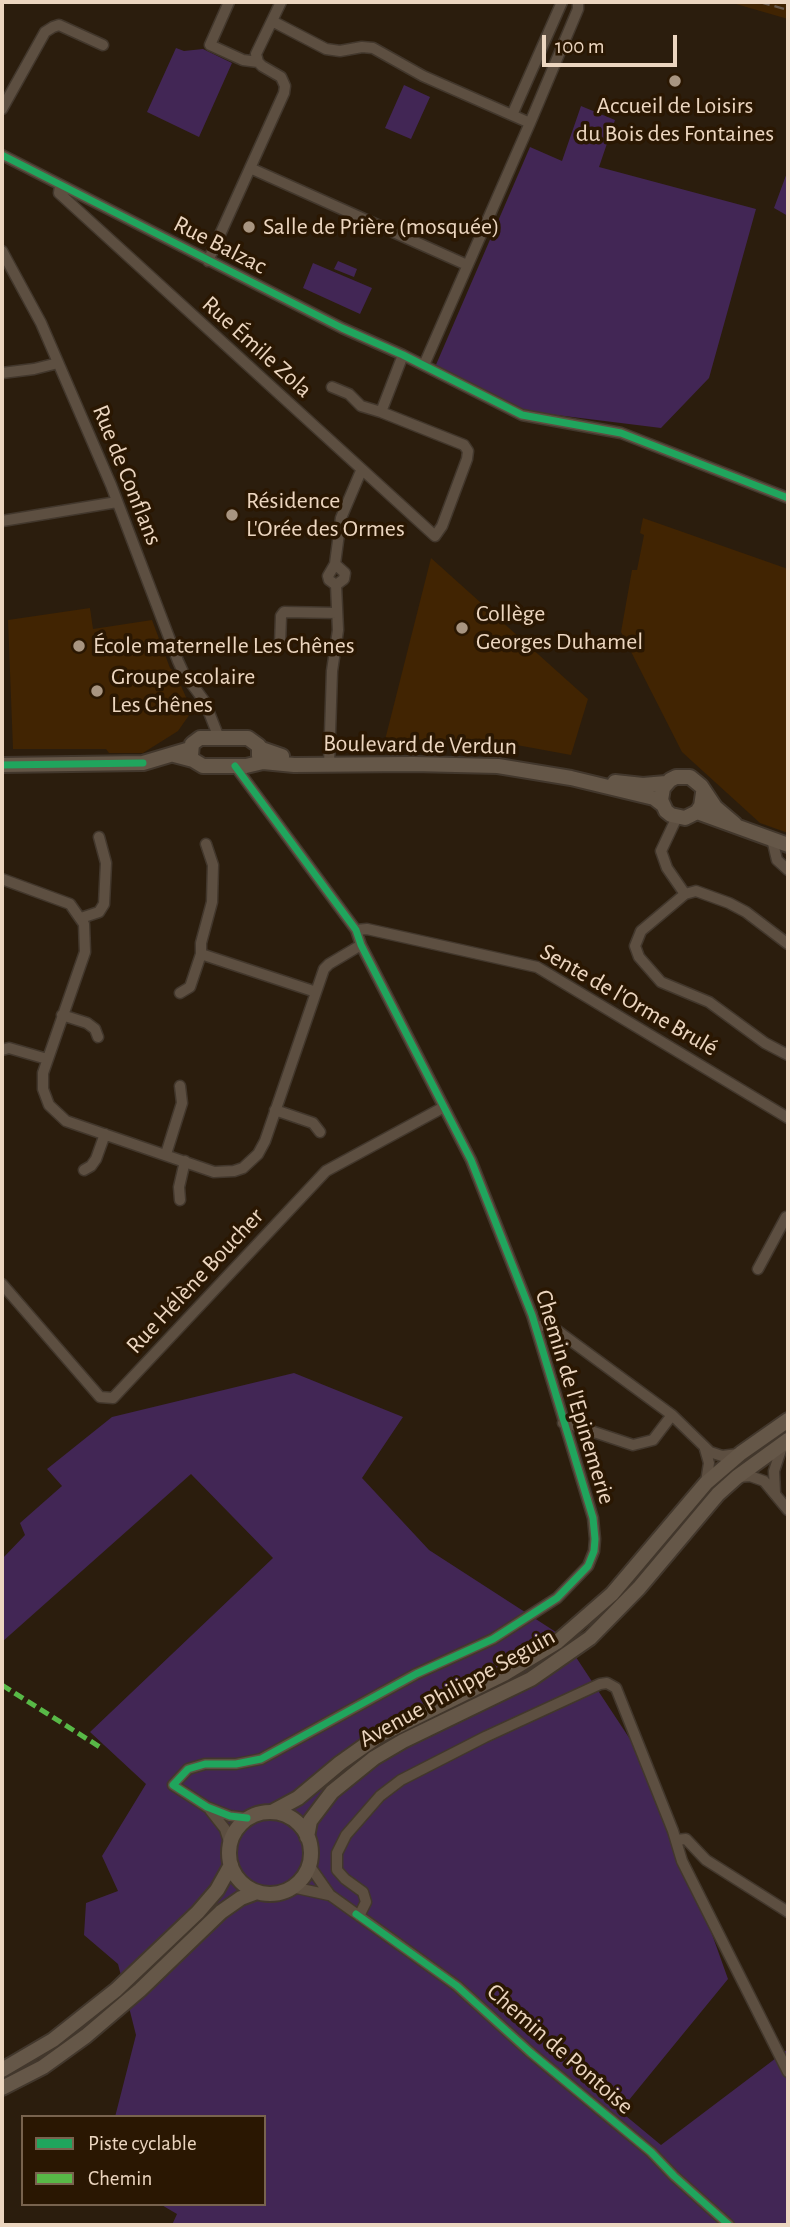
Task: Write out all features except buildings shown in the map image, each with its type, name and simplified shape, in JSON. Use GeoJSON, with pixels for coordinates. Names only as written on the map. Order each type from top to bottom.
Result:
{"type":"FeatureCollection","features":[{"type":"Feature","properties":{"kind":"main road"},"geometry":{"type":"LineString","coordinates":[[2,765],[143,763],[174,755],[192,755],[203,766],[235,766],[260,757],[256,742],[248,738],[200,738],[193,742],[192,755]]}},
{"type":"Feature","properties":{"kind":"main road","name":"Boulevard de Verdun"},"geometry":{"type":"LineString","coordinates":[[260,757],[521,769],[654,798],[663,805]]}},
{"type":"Feature","properties":{"kind":"main road","name":"Boulevard de Verdun"},"geometry":{"type":"LineString","coordinates":[[329,760],[499,760],[547,766],[627,784],[666,783]]}},
{"type":"Feature","properties":{"kind":"main road"},"geometry":{"type":"LineString","coordinates":[[676,776],[690,777],[701,786],[703,793],[704,800],[698,812],[684,818],[671,815],[663,805],[661,794],[666,783],[676,776]]}},
{"type":"Feature","properties":{"kind":"main road"},"geometry":{"type":"LineString","coordinates":[[703,793],[735,824]]}},
{"type":"Feature","properties":{"kind":"main road"},"geometry":{"type":"LineString","coordinates":[[698,812],[788,845]]}},
{"type":"Feature","properties":{"kind":"main road","name":"Avenue Philippe Seguin"},"geometry":{"type":"LineString","coordinates":[[272,1812],[298,1798],[378,1736],[505,1674],[557,1642],[612,1594],[706,1483],[741,1453],[788,1420]]}},
{"type":"Feature","properties":{"kind":"main road","name":"Avenue Philippe Seguin"},"geometry":{"type":"LineString","coordinates":[[307,1837],[310,1821],[320,1806],[358,1769],[403,1741],[531,1679],[590,1638],[616,1613],[696,1518],[737,1477],[786,1441]]}},
{"type":"Feature","properties":{"kind":"main road"},"geometry":{"type":"LineString","coordinates":[[2,2088],[43,2067],[86,2036],[140,1990],[220,1912],[241,1898],[257,1892],[275,1893],[292,1887],[302,1877],[309,1865],[311,1851],[307,1837],[293,1819],[272,1812],[247,1818],[234,1833],[230,1845],[231,1865],[243,1884],[257,1892]]}},
{"type":"Feature","properties":{"kind":"main road"},"geometry":{"type":"LineString","coordinates":[[2,2070],[53,2040],[116,1990],[198,1912],[217,1889],[231,1865]]}},
{"type":"Feature","properties":{"kind":"street"},"geometry":{"type":"LineString","coordinates":[[208,261],[285,86],[281,77],[258,62],[243,60],[210,45],[229,2]]}},
{"type":"Feature","properties":{"kind":"street"},"geometry":{"type":"LineString","coordinates":[[258,62],[256,54],[281,2]]}},
{"type":"Feature","properties":{"kind":"street"},"geometry":{"type":"LineString","coordinates":[[512,116],[562,2]]}},
{"type":"Feature","properties":{"kind":"street"},"geometry":{"type":"LineString","coordinates":[[424,365],[530,123],[576,13],[578,2]]}},
{"type":"Feature","properties":{"kind":"street"},"geometry":{"type":"LineString","coordinates":[[272,21],[326,49],[340,51],[373,48],[423,76],[530,123]]}},
{"type":"Feature","properties":{"kind":"street"},"geometry":{"type":"LineString","coordinates":[[2,109],[45,32],[52,27],[59,25],[103,45]]}},
{"type":"Feature","properties":{"kind":"street","name":"Rue Balzac"},"geometry":{"type":"LineString","coordinates":[[2,155],[208,261],[522,415],[621,432],[788,498]]}},
{"type":"Feature","properties":{"kind":"street"},"geometry":{"type":"LineString","coordinates":[[250,168],[467,265]]}},
{"type":"Feature","properties":{"kind":"street","name":"Rue Émile Zola"},"geometry":{"type":"LineString","coordinates":[[60,185],[59,193],[435,536],[442,526],[468,451],[464,445],[381,412]]}},
{"type":"Feature","properties":{"kind":"street","name":"Rue de Conflans"},"geometry":{"type":"LineString","coordinates":[[2,251],[58,363],[117,502],[177,661],[205,702],[219,738]]}},
{"type":"Feature","properties":{"kind":"street"},"geometry":{"type":"LineString","coordinates":[[332,387],[349,394],[360,406],[381,412],[403,355]]}},
{"type":"Feature","properties":{"kind":"street"},"geometry":{"type":"LineString","coordinates":[[2,373],[58,363]]}},
{"type":"Feature","properties":{"kind":"street"},"geometry":{"type":"LineString","coordinates":[[329,760],[332,671],[338,630],[336,585],[345,576],[342,568],[335,564],[341,518],[361,471]]}},
{"type":"Feature","properties":{"kind":"street"},"geometry":{"type":"LineString","coordinates":[[2,521],[117,502]]}},
{"type":"Feature","properties":{"kind":"street"},"geometry":{"type":"LineString","coordinates":[[280,645],[281,616],[284,612],[337,613]]}},
{"type":"Feature","properties":{"kind":"street"},"geometry":{"type":"LineString","coordinates":[[200,738],[209,715]]}},
{"type":"Feature","properties":{"kind":"street","name":"Chemin de l'Epinemerie"},"geometry":{"type":"LineString","coordinates":[[254,789],[248,772],[260,757]]}},
{"type":"Feature","properties":{"kind":"street","name":"Chemin de l'Epinemerie"},"geometry":{"type":"LineString","coordinates":[[207,1807],[173,1786],[188,1769],[205,1764],[236,1764],[261,1759],[416,1674],[493,1639],[557,1598],[588,1566],[595,1539],[593,1518],[536,1328],[471,1160],[361,945],[356,930],[235,766]]}},
{"type":"Feature","properties":{"kind":"street"},"geometry":{"type":"LineString","coordinates":[[677,817],[661,852],[667,868],[685,894]]}},
{"type":"Feature","properties":{"kind":"street"},"geometry":{"type":"LineString","coordinates":[[81,918],[99,912],[104,904],[106,863],[99,837]]}},
{"type":"Feature","properties":{"kind":"street"},"geometry":{"type":"LineString","coordinates":[[772,839],[777,860],[788,870]]}},
{"type":"Feature","properties":{"kind":"street"},"geometry":{"type":"LineString","coordinates":[[180,993],[190,987],[201,954],[201,943],[212,902],[213,865],[206,844]]}},
{"type":"Feature","properties":{"kind":"street"},"geometry":{"type":"LineString","coordinates":[[2,879],[70,904],[81,918],[86,935],[85,952],[47,1059],[43,1089],[49,1105],[66,1121],[214,1172],[243,1168],[258,1154],[324,969],[361,945]]}},
{"type":"Feature","properties":{"kind":"street"},"geometry":{"type":"LineString","coordinates":[[788,944],[746,912],[696,891],[685,894],[638,935],[635,946],[639,957],[661,982],[709,1002],[765,1043],[788,1055]]}},
{"type":"Feature","properties":{"kind":"street","name":"Sente de l'Orme Brulé"},"geometry":{"type":"LineString","coordinates":[[356,930],[366,929],[537,967],[788,1118]]}},
{"type":"Feature","properties":{"kind":"street"},"geometry":{"type":"LineString","coordinates":[[201,954],[316,992]]}},
{"type":"Feature","properties":{"kind":"street"},"geometry":{"type":"LineString","coordinates":[[62,1015],[87,1023],[95,1029],[98,1037]]}},
{"type":"Feature","properties":{"kind":"street"},"geometry":{"type":"LineString","coordinates":[[2,1050],[9,1048],[47,1059]]}},
{"type":"Feature","properties":{"kind":"street"},"geometry":{"type":"LineString","coordinates":[[166,1154],[182,1103],[180,1086]]}},
{"type":"Feature","properties":{"kind":"street","name":"Rue Hélène Boucher"},"geometry":{"type":"LineString","coordinates":[[2,1284],[100,1397],[113,1398],[326,1171],[444,1107]]}},
{"type":"Feature","properties":{"kind":"street"},"geometry":{"type":"LineString","coordinates":[[275,1110],[313,1123],[320,1132]]}},
{"type":"Feature","properties":{"kind":"street"},"geometry":{"type":"LineString","coordinates":[[84,1170],[96,1159],[105,1135]]}},
{"type":"Feature","properties":{"kind":"street"},"geometry":{"type":"LineString","coordinates":[[180,1200],[179,1187],[185,1161]]}},
{"type":"Feature","properties":{"kind":"street"},"geometry":{"type":"LineString","coordinates":[[758,1269],[788,1216]]}},
{"type":"Feature","properties":{"kind":"street"},"geometry":{"type":"LineString","coordinates":[[536,1328],[544,1325],[555,1329],[672,1415],[705,1449],[722,1456],[741,1453]]}},
{"type":"Feature","properties":{"kind":"street"},"geometry":{"type":"LineString","coordinates":[[563,1423],[633,1445],[653,1440],[672,1415]]}},
{"type":"Feature","properties":{"kind":"street"},"geometry":{"type":"LineString","coordinates":[[775,1494],[775,1469],[786,1441]]}},
{"type":"Feature","properties":{"kind":"street"},"geometry":{"type":"LineString","coordinates":[[705,1449],[709,1463],[706,1483]]}},
{"type":"Feature","properties":{"kind":"street"},"geometry":{"type":"LineString","coordinates":[[737,1477],[760,1478],[788,1510]]}},
{"type":"Feature","properties":{"kind":"street"},"geometry":{"type":"LineString","coordinates":[[359,1916],[366,1902],[363,1892],[345,1880],[337,1870],[337,1853],[346,1835],[380,1796],[401,1780],[485,1737],[607,1683],[617,1688],[682,1861],[788,2072]]}},
{"type":"Feature","properties":{"kind":"street"},"geometry":{"type":"LineString","coordinates":[[207,1807],[230,1816],[247,1818]]}},
{"type":"Feature","properties":{"kind":"street"},"geometry":{"type":"LineString","coordinates":[[207,1807],[225,1829],[230,1845]]}},
{"type":"Feature","properties":{"kind":"street"},"geometry":{"type":"LineString","coordinates":[[676,1840],[686,1839],[706,1860],[788,1912]]}},
{"type":"Feature","properties":{"kind":"street","name":"Chemin de Pontoise"},"geometry":{"type":"LineString","coordinates":[[309,1865],[330,1895],[457,1986],[531,2053],[650,2152],[729,2225]]}},
{"type":"Feature","properties":{"kind":"street","name":"Chemin de Pontoise"},"geometry":{"type":"LineString","coordinates":[[292,1887],[330,1895]]}},
{"type":"Feature","properties":{"kind":"shaded area"},"geometry":{"type":"Polygon","coordinates":[[[729,2],[788,2],[788,19],[729,2]]]}},
{"type":"Feature","properties":{"kind":"shaded area"},"geometry":{"type":"Polygon","coordinates":[[[176,48],[184,51],[203,49],[232,63],[199,137],[147,112],[176,48]]]}},
{"type":"Feature","properties":{"kind":"shaded area"},"geometry":{"type":"Polygon","coordinates":[[[404,85],[430,97],[411,139],[385,128],[404,85]]]}},
{"type":"Feature","properties":{"kind":"shaded area"},"geometry":{"type":"Polygon","coordinates":[[[581,106],[615,120],[599,167],[756,209],[709,378],[661,428],[524,411],[435,367],[530,147],[562,161],[581,106]]]}},
{"type":"Feature","properties":{"kind":"shaded area"},"geometry":{"type":"Polygon","coordinates":[[[788,170],[788,216],[774,208],[788,170]]]}},
{"type":"Feature","properties":{"kind":"shaded area"},"geometry":{"type":"Polygon","coordinates":[[[338,261],[357,269],[354,277],[334,269],[338,261]]]}},
{"type":"Feature","properties":{"kind":"shaded area"},"geometry":{"type":"Polygon","coordinates":[[[313,263],[372,288],[360,314],[303,288],[313,263]]]}},
{"type":"Feature","properties":{"kind":"shaded area"},"geometry":{"type":"Polygon","coordinates":[[[643,518],[788,569],[788,833],[760,823],[682,752],[621,632],[632,570],[637,570],[644,535],[640,533],[643,518]]]}},
{"type":"Feature","properties":{"kind":"shaded area","name":"Collège Georges Duhamel"},"geometry":{"type":"Polygon","coordinates":[[[431,558],[588,699],[571,755],[484,739],[385,740],[431,558]]]}},
{"type":"Feature","properties":{"kind":"shaded area","name":"Groupe scolaire Les Chênes"},"geometry":{"type":"Polygon","coordinates":[[[90,608],[93,629],[152,620],[170,668],[175,672],[192,711],[178,731],[143,753],[109,753],[106,749],[13,749],[8,620],[90,608]]]}},
{"type":"Feature","properties":{"kind":"shaded area"},"geometry":{"type":"Polygon","coordinates":[[[294,1373],[403,1417],[362,1478],[429,1550],[562,1636],[657,1780],[728,1979],[620,2111],[661,2145],[788,2049],[788,2225],[172,2225],[177,2214],[163,2206],[266,2206],[266,2115],[116,2115],[136,2035],[118,1964],[84,1935],[86,1903],[118,1891],[102,1856],[146,1784],[90,1732],[273,1558],[191,1474],[2,1642],[2,1559],[25,1535],[20,1523],[62,1486],[47,1469],[112,1417],[294,1373]]]}},
{"type":"Feature","properties":{"kind":"railway"},"geometry":{"type":"LineString","coordinates":[[760,2],[788,10]]}},
{"type":"Feature","properties":{"kind":"marked path"},"geometry":{"type":"LineString","coordinates":[[2,1685],[103,1749]]}},
{"type":"Feature","properties":{"kind":"cycle path"},"geometry":{"type":"LineString","coordinates":[[2,155],[342,328],[403,355],[522,415],[621,433],[788,498]]}},
{"type":"Feature","properties":{"kind":"cycle path"},"geometry":{"type":"LineString","coordinates":[[2,765],[143,763]]}},
{"type":"Feature","properties":{"kind":"cycle path"},"geometry":{"type":"LineString","coordinates":[[235,766],[356,930],[361,945],[471,1160],[532,1315],[593,1518],[595,1539],[588,1566],[557,1598],[493,1639],[416,1674],[261,1759],[236,1764],[205,1764],[188,1769],[173,1785],[207,1807],[230,1816],[247,1818]]}},
{"type":"Feature","properties":{"kind":"cycle path"},"geometry":{"type":"LineString","coordinates":[[356,1914],[457,1986],[531,2053],[651,2152],[729,2225]]}},
{"type":"Feature","properties":{"kind":"place","name":"Accueil de Loisirs du Bois des Fontaines"},"geometry":{"type":"Point","coordinates":[675,81]}},
{"type":"Feature","properties":{"kind":"place","name":"Salle de Prière (mosquée)"},"geometry":{"type":"Point","coordinates":[249,227]}},
{"type":"Feature","properties":{"kind":"place","name":"Résidence L'Orée des Ormes"},"geometry":{"type":"Point","coordinates":[232,515]}},
{"type":"Feature","properties":{"kind":"place","name":"Collège Georges Duhamel"},"geometry":{"type":"Point","coordinates":[462,628]}},
{"type":"Feature","properties":{"kind":"place","name":"École maternelle Les Chênes"},"geometry":{"type":"Point","coordinates":[79,646]}},
{"type":"Feature","properties":{"kind":"place","name":"Groupe scolaire Les Chênes"},"geometry":{"type":"Point","coordinates":[97,691]}}]}
